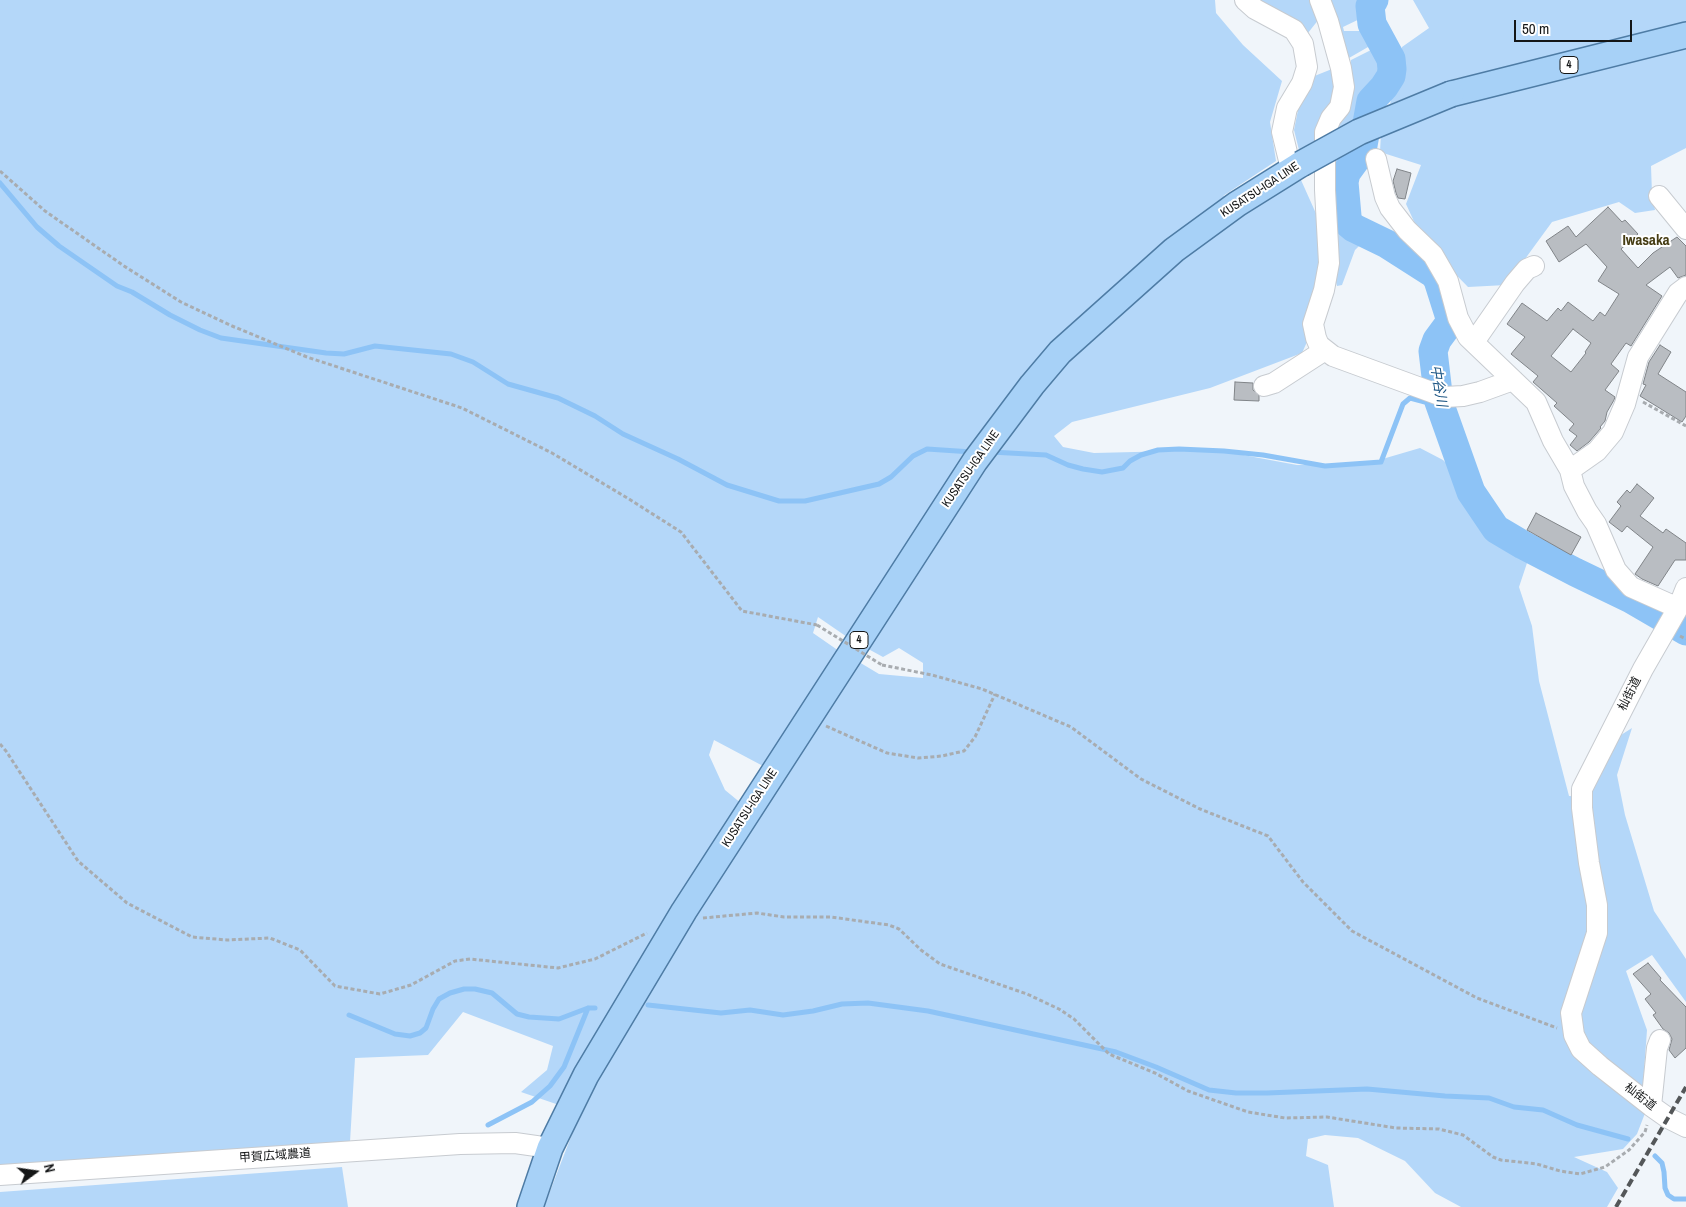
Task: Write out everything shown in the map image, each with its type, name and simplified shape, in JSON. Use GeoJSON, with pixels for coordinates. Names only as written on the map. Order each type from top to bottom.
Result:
{"type":"FeatureCollection","features":[{"type":"Feature","properties":{"kind":"main road","name":"KUSATSU-IGA LINE"},"geometry":{"type":"LineString","coordinates":[[530,1207],[550,1148],[586,1074],[684,911],[975,461],[1032,385],[1060,352],[1174,250],[1237,204],[1296,167],[1359,132],[1451,94],[1686,35]]}},
{"type":"Feature","properties":{"kind":"street"},"geometry":{"type":"LineString","coordinates":[[1245,0],[1255,10],[1294,30],[1303,44],[1307,67],[1302,83],[1287,108],[1282,132],[1296,167]]}},
{"type":"Feature","properties":{"kind":"street"},"geometry":{"type":"LineString","coordinates":[[1320,0],[1341,68],[1344,87],[1340,107],[1331,118],[1325,132],[1325,190],[1329,263],[1324,290],[1313,324],[1319,345],[1333,356],[1437,394],[1463,396],[1513,380]]}},
{"type":"Feature","properties":{"kind":"street"},"geometry":{"type":"LineString","coordinates":[[1376,159],[1385,197],[1390,208],[1407,230],[1433,256],[1448,281],[1458,318],[1468,337],[1536,402],[1553,441],[1570,470],[1574,486],[1586,511],[1596,524],[1616,570],[1631,588],[1674,614]]}},
{"type":"Feature","properties":{"kind":"street"},"geometry":{"type":"LineString","coordinates":[[1659,196],[1686,229]]}},
{"type":"Feature","properties":{"kind":"street"},"geometry":{"type":"LineString","coordinates":[[1474,342],[1514,283],[1527,269],[1534,266]]}},
{"type":"Feature","properties":{"kind":"street"},"geometry":{"type":"LineString","coordinates":[[1570,470],[1597,452],[1613,432],[1625,404],[1638,357],[1678,293],[1686,287]]}},
{"type":"Feature","properties":{"kind":"street"},"geometry":{"type":"LineString","coordinates":[[1264,386],[1274,383],[1325,350]]}},
{"type":"Feature","properties":{"kind":"street","name":"杣街道"},"geometry":{"type":"LineString","coordinates":[[1686,588],[1582,789],[1582,808],[1596,905],[1597,933],[1571,1013],[1574,1034],[1581,1049],[1651,1106],[1668,1118],[1686,1127]]}},
{"type":"Feature","properties":{"kind":"street"},"geometry":{"type":"LineString","coordinates":[[1651,1106],[1656,1055],[1660,1040]]}},
{"type":"Feature","properties":{"kind":"street","name":"甲賀広域農道"},"geometry":{"type":"LineString","coordinates":[[0,1175],[460,1144],[515,1143],[550,1148]]}},
{"type":"Feature","properties":{"kind":"path"},"geometry":{"type":"LineString","coordinates":[[0,171],[45,211],[180,302],[307,357],[462,408],[552,453],[630,499],[681,532],[742,610],[817,625],[882,665],[932,676],[995,694],[1071,727],[1141,779],[1200,810],[1268,836],[1303,882],[1352,932],[1477,998],[1574,1034]]}},
{"type":"Feature","properties":{"kind":"path"},"geometry":{"type":"LineString","coordinates":[[1628,393],[1686,426]]}},
{"type":"Feature","properties":{"kind":"path"},"geometry":{"type":"LineString","coordinates":[[808,718],[887,753],[918,758],[942,756],[964,750],[970,744],[995,694]]}},
{"type":"Feature","properties":{"kind":"path"},"geometry":{"type":"LineString","coordinates":[[0,744],[78,861],[127,903],[192,937],[227,940],[270,938],[300,950],[335,986],[380,994],[411,985],[455,961],[470,958],[558,968],[595,959],[648,933],[672,933]]}},
{"type":"Feature","properties":{"kind":"path"},"geometry":{"type":"LineString","coordinates":[[684,911],[700,918],[757,912],[784,917],[831,916],[889,925],[899,929],[921,950],[940,964],[955,971],[1027,994],[1060,1009],[1074,1019],[1109,1054],[1154,1073],[1188,1091],[1248,1112],[1285,1118],[1337,1118],[1396,1128],[1439,1129],[1463,1135],[1493,1157],[1501,1160],[1538,1164],[1560,1171],[1580,1174],[1605,1167],[1629,1150],[1646,1132],[1651,1106]]}},
{"type":"Feature","properties":{"kind":"shaded area"},"geometry":{"type":"Polygon","coordinates":[[[0,0],[1215,0],[1216,13],[1243,45],[1282,81],[1270,122],[1276,161],[1223,196],[1265,189],[1301,180],[1318,218],[1321,277],[1311,333],[1302,353],[1210,388],[1072,422],[1054,436],[1063,447],[1094,453],[1216,450],[1297,465],[1362,465],[1420,448],[1443,460],[1488,508],[1516,526],[1531,551],[1519,587],[1532,626],[1539,681],[1569,796],[1585,797],[1606,754],[1621,735],[1632,728],[1617,775],[1625,815],[1654,911],[1686,959],[1686,1002],[1652,955],[1626,971],[1647,1030],[1643,1086],[1647,1108],[1637,1134],[1623,1149],[1574,1157],[1607,1172],[1618,1188],[1607,1207],[1461,1207],[1435,1193],[1405,1161],[1358,1138],[1325,1135],[1308,1139],[1306,1156],[1328,1165],[1334,1207],[544,1207],[579,1116],[559,1105],[521,1092],[547,1070],[553,1046],[463,1012],[428,1055],[355,1058],[350,1142],[0,1166],[0,0]],[[818,617],[813,633],[839,651],[763,766],[714,740],[709,755],[725,790],[742,804],[854,659],[879,674],[923,678],[923,663],[899,648],[883,657],[850,639],[818,617]]]}},
{"type":"Feature","properties":{"kind":"shaded area"},"geometry":{"type":"Polygon","coordinates":[[[1254,0],[1312,0],[1319,19],[1304,38],[1254,0]]]}},
{"type":"Feature","properties":{"kind":"shaded area"},"geometry":{"type":"Polygon","coordinates":[[[1328,0],[1370,0],[1370,14],[1343,27],[1344,31],[1372,31],[1375,43],[1349,58],[1339,25],[1328,0]]]}},
{"type":"Feature","properties":{"kind":"shaded area"},"geometry":{"type":"Polygon","coordinates":[[[1413,0],[1686,0],[1686,148],[1651,166],[1652,194],[1655,210],[1635,213],[1619,202],[1552,222],[1506,285],[1468,287],[1423,241],[1406,204],[1421,165],[1380,152],[1381,133],[1496,74],[1457,78],[1390,104],[1398,74],[1402,47],[1429,28],[1413,0]]]}},
{"type":"Feature","properties":{"kind":"shaded area"},"geometry":{"type":"Polygon","coordinates":[[[1375,48],[1379,61],[1379,84],[1370,96],[1361,117],[1329,133],[1346,100],[1351,60],[1375,48]]]}},
{"type":"Feature","properties":{"kind":"shaded area"},"geometry":{"type":"Polygon","coordinates":[[[1332,69],[1339,79],[1321,137],[1299,150],[1294,130],[1301,95],[1312,77],[1332,69]]]}},
{"type":"Feature","properties":{"kind":"shaded area"},"geometry":{"type":"Polygon","coordinates":[[[1355,148],[1350,194],[1352,221],[1366,239],[1355,250],[1342,285],[1337,286],[1333,272],[1333,240],[1337,227],[1329,163],[1355,148]]]}},
{"type":"Feature","properties":{"kind":"shaded area"},"geometry":{"type":"Polygon","coordinates":[[[342,1167],[348,1207],[0,1207],[0,1192],[342,1167]]]}},
{"type":"Feature","properties":{"kind":"building"},"geometry":{"type":"Polygon","coordinates":[[[1397,169],[1411,173],[1405,199],[1398,198],[1396,193],[1393,181],[1397,169]]]}},
{"type":"Feature","properties":{"kind":"building"},"geometry":{"type":"Polygon","coordinates":[[[1608,207],[1622,222],[1625,220],[1638,234],[1621,249],[1638,268],[1653,253],[1677,237],[1686,246],[1686,275],[1678,278],[1670,267],[1646,285],[1662,296],[1631,346],[1626,343],[1611,364],[1619,371],[1605,390],[1615,397],[1614,400],[1601,428],[1589,442],[1577,451],[1570,445],[1577,436],[1569,430],[1574,424],[1554,406],[1557,403],[1533,382],[1538,376],[1511,354],[1525,337],[1507,324],[1522,303],[1547,321],[1558,308],[1561,311],[1568,302],[1593,321],[1600,312],[1605,316],[1619,294],[1598,281],[1607,267],[1586,244],[1559,262],[1546,241],[1568,226],[1576,237],[1608,207]],[[1573,329],[1551,356],[1571,372],[1586,353],[1591,343],[1573,329]]]}},
{"type":"Feature","properties":{"kind":"building"},"geometry":{"type":"Polygon","coordinates":[[[1660,345],[1671,352],[1658,374],[1686,392],[1686,416],[1682,422],[1640,396],[1646,385],[1643,384],[1649,362],[1660,345]]]}},
{"type":"Feature","properties":{"kind":"building"},"geometry":{"type":"Polygon","coordinates":[[[1235,382],[1253,383],[1253,390],[1259,396],[1259,401],[1234,400],[1235,382]]]}},
{"type":"Feature","properties":{"kind":"building"},"geometry":{"type":"Polygon","coordinates":[[[1637,484],[1654,498],[1640,516],[1663,533],[1666,529],[1686,543],[1686,560],[1675,560],[1658,586],[1635,574],[1653,547],[1627,526],[1622,532],[1609,522],[1621,506],[1617,502],[1627,490],[1630,493],[1637,484]]]}},
{"type":"Feature","properties":{"kind":"building"},"geometry":{"type":"Polygon","coordinates":[[[1536,513],[1581,537],[1571,555],[1527,530],[1536,513]]]}},
{"type":"Feature","properties":{"kind":"building"},"geometry":{"type":"Polygon","coordinates":[[[1648,963],[1661,978],[1660,980],[1686,1007],[1686,1048],[1675,1058],[1669,1050],[1672,1039],[1669,1033],[1663,1029],[1653,1015],[1656,1013],[1645,999],[1651,994],[1633,974],[1648,963]]]}},
{"type":"Feature","properties":{"kind":"waterway","name":"中谷川"},"geometry":{"type":"LineString","coordinates":[[1374,0],[1370,6],[1372,24],[1391,59],[1392,69],[1391,76],[1384,87],[1371,101],[1362,151],[1346,173],[1344,182],[1348,223],[1354,228],[1387,244],[1434,274],[1438,280],[1451,321],[1437,340],[1433,351],[1439,402],[1471,492],[1496,529],[1575,572],[1631,599],[1686,631]]}},
{"type":"Feature","properties":{"kind":"waterway"},"geometry":{"type":"LineString","coordinates":[[0,183],[37,227],[59,246],[117,286],[132,292],[170,315],[200,330],[221,338],[326,353],[344,354],[375,346],[451,354],[473,362],[508,384],[558,398],[595,416],[623,434],[678,459],[727,485],[779,501],[805,501],[879,484],[891,477],[913,456],[927,449],[972,452]]}},
{"type":"Feature","properties":{"kind":"waterway"},"geometry":{"type":"LineString","coordinates":[[991,452],[1046,455],[1068,465],[1102,472],[1123,468],[1130,461],[1141,455],[1158,450],[1179,449],[1263,455],[1325,466],[1381,462],[1403,404],[1410,398],[1440,406]]}},
{"type":"Feature","properties":{"kind":"waterway"},"geometry":{"type":"LineString","coordinates":[[349,1015],[395,1034],[410,1036],[420,1033],[426,1028],[439,999],[464,989],[475,989],[492,993],[517,1014],[529,1017],[559,1019],[588,1008],[595,1008]]}},
{"type":"Feature","properties":{"kind":"waterway"},"geometry":{"type":"LineString","coordinates":[[648,1005],[721,1013],[750,1010],[783,1015],[813,1011],[842,1004],[868,1003],[928,1011],[1116,1052],[1209,1090],[1236,1093],[1267,1093],[1367,1089],[1489,1098],[1514,1107],[1543,1110],[1577,1125],[1628,1139]]}},
{"type":"Feature","properties":{"kind":"waterway"},"geometry":{"type":"LineString","coordinates":[[488,1125],[532,1102],[550,1086],[564,1067],[588,1008]]}},
{"type":"Feature","properties":{"kind":"waterway"},"geometry":{"type":"LineString","coordinates":[[1655,1156],[1662,1163],[1665,1188],[1668,1195],[1674,1199],[1686,1199]]}},
{"type":"Feature","properties":{"kind":"railway"},"geometry":{"type":"LineString","coordinates":[[1616,1207],[1686,1087]]}},
{"type":"Feature","properties":{"kind":"district","name":"Iwasaka"},"geometry":{"type":"Point","coordinates":[1646,241]}}]}
